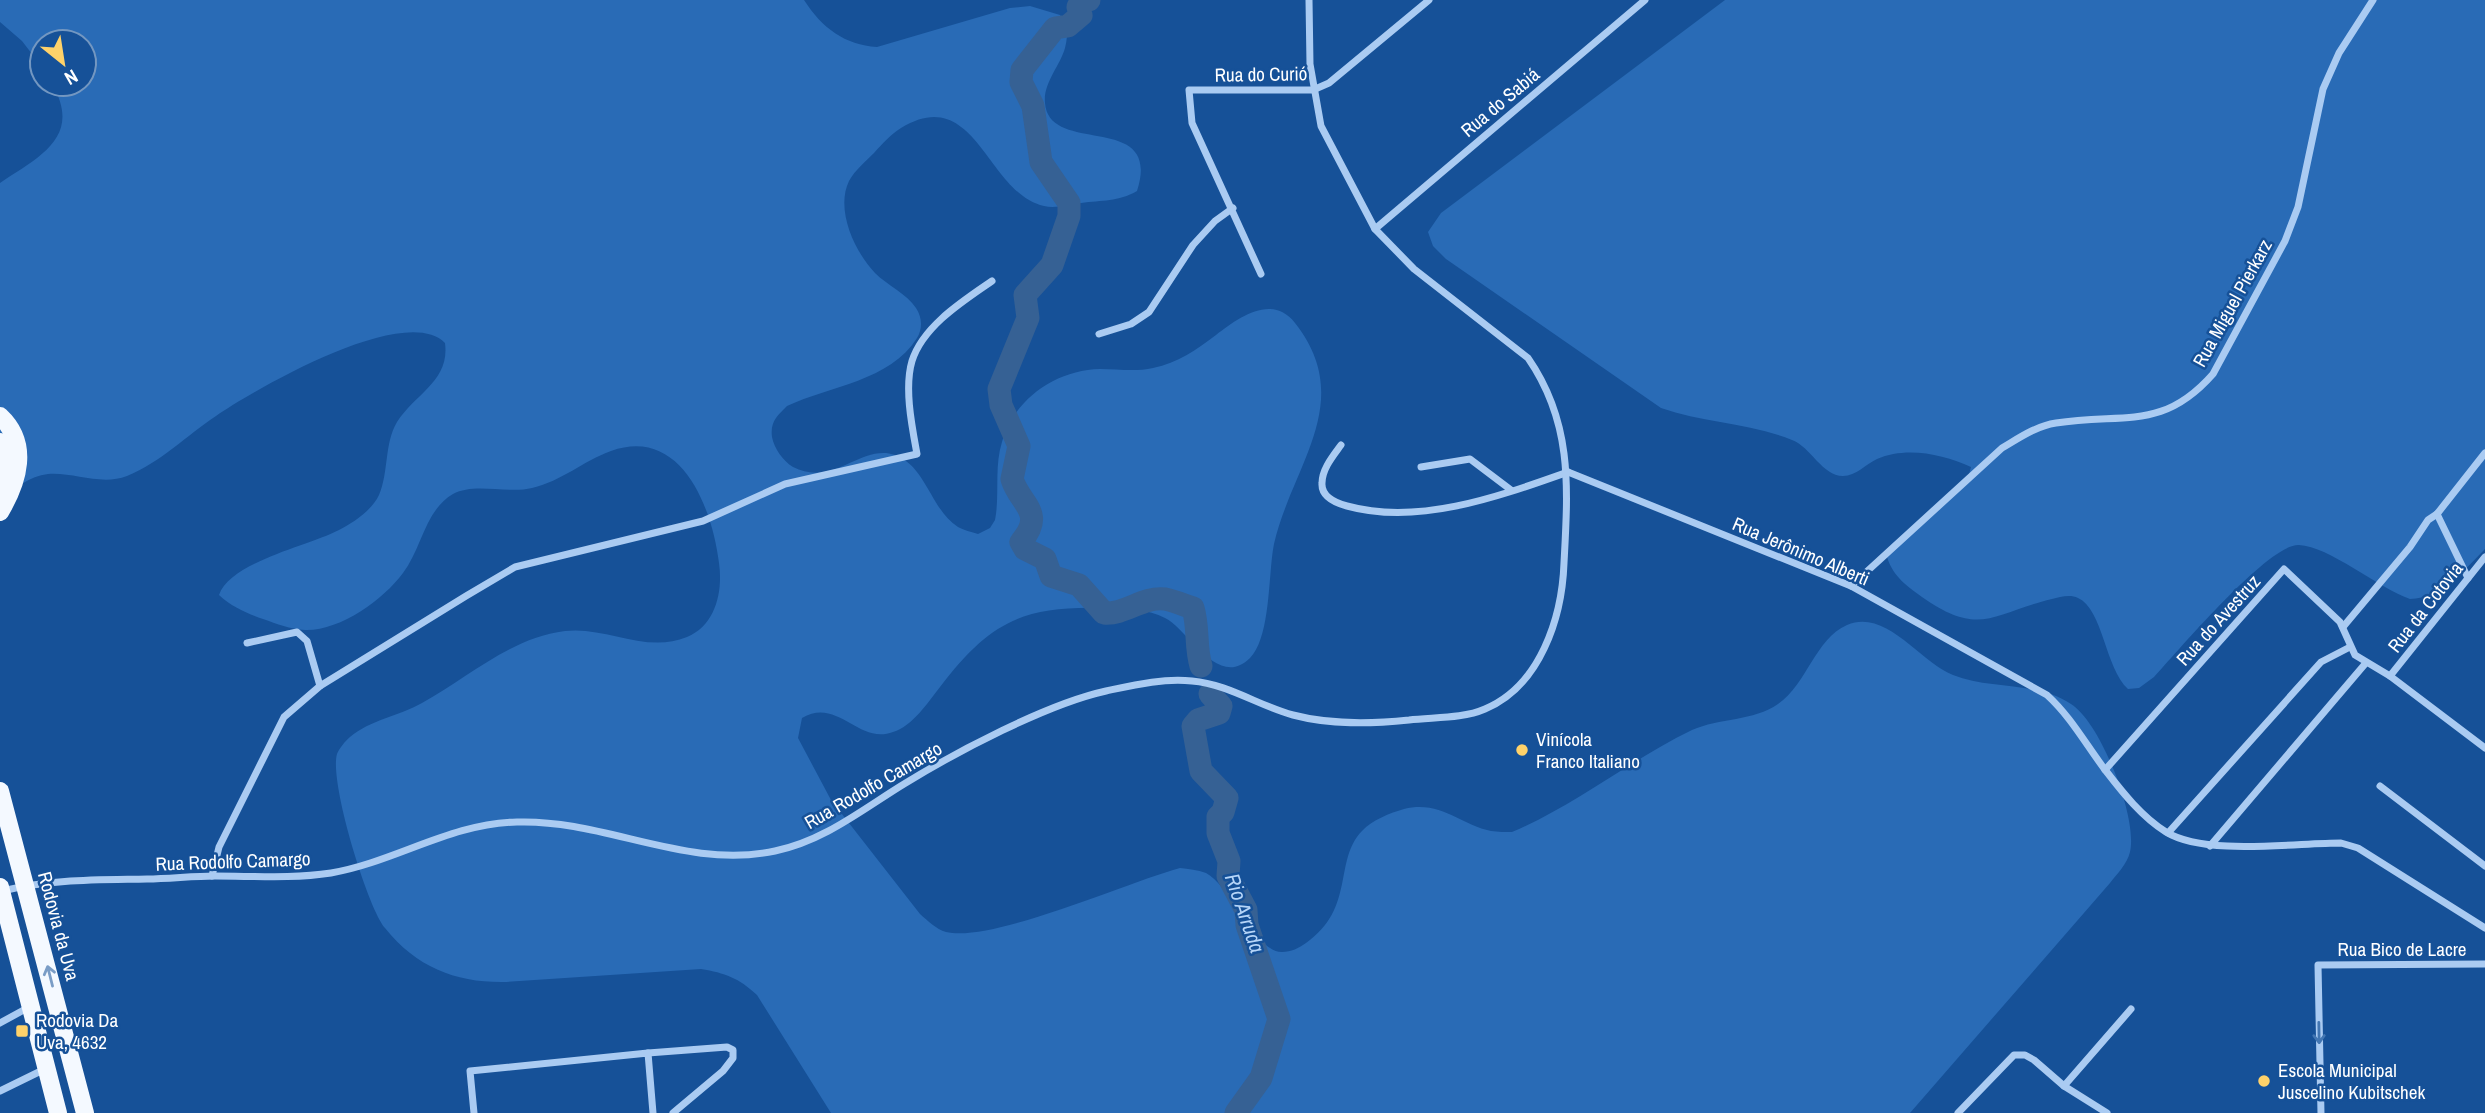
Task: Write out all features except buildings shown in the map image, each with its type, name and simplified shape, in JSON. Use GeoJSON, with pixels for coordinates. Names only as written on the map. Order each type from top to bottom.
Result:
{"type":"FeatureCollection","features":[{"type":"Feature","properties":{"kind":"main road"},"geometry":{"type":"LineString","coordinates":[[0,416],[16,439],[19,466],[12,491],[0,512]]}},
{"type":"Feature","properties":{"kind":"main road"},"geometry":{"type":"LineString","coordinates":[[0,442],[6,465],[0,487]]}},
{"type":"Feature","properties":{"kind":"main road","name":"Rodovia da Uva"},"geometry":{"type":"LineString","coordinates":[[0,791],[27,885],[85,1113]]}},
{"type":"Feature","properties":{"kind":"main road"},"geometry":{"type":"LineString","coordinates":[[1,889],[58,1113]]}},
{"type":"Feature","properties":{"kind":"street"},"geometry":{"type":"LineString","coordinates":[[1309,0],[1313,90],[1321,125],[1375,229],[1414,269],[1528,358],[1542,377],[1550,399],[1568,472],[1511,490],[1414,512],[1385,513],[1338,504],[1327,496],[1321,486],[1323,473],[1341,445]]}},
{"type":"Feature","properties":{"kind":"street","name":"Rua do Curió"},"geometry":{"type":"LineString","coordinates":[[1233,208],[1192,123],[1189,90],[1313,90],[1329,83],[1429,0]]}},
{"type":"Feature","properties":{"kind":"street","name":"Rua do Sabiá"},"geometry":{"type":"LineString","coordinates":[[1375,229],[1645,0]]}},
{"type":"Feature","properties":{"kind":"street","name":"Rua Miguel Pierkarz"},"geometry":{"type":"LineString","coordinates":[[1851,586],[2002,448],[2030,431],[2054,423],[2154,415],[2179,406],[2206,383],[2285,241],[2298,207],[2323,89],[2339,53],[2373,0]]}},
{"type":"Feature","properties":{"kind":"street"},"geometry":{"type":"LineString","coordinates":[[1099,334],[1132,324],[1149,312],[1194,245],[1215,221],[1233,208],[1261,274]]}},
{"type":"Feature","properties":{"kind":"street"},"geometry":{"type":"LineString","coordinates":[[212,876],[219,847],[284,717],[320,686],[515,567],[703,521],[785,484],[917,454],[911,425],[912,361],[931,331],[960,303],[992,281]]}},
{"type":"Feature","properties":{"kind":"street"},"geometry":{"type":"LineString","coordinates":[[2343,627],[2410,547],[2427,520],[2437,514],[2485,453]]}},
{"type":"Feature","properties":{"kind":"street"},"geometry":{"type":"LineString","coordinates":[[1421,467],[1456,459],[1470,460],[1511,490]]}},
{"type":"Feature","properties":{"kind":"street","name":"Rua Jerônimo Alberti"},"geometry":{"type":"LineString","coordinates":[[1568,472],[1851,586],[2048,695],[2068,714],[2105,770],[2139,811],[2168,833],[2210,846],[2341,843],[2358,848],[2482,926]]}},
{"type":"Feature","properties":{"kind":"street","name":"Rua Rodolfo Camargo"},"geometry":{"type":"LineString","coordinates":[[1,889],[51,881],[212,876],[296,877],[337,872],[460,830],[513,822],[565,823],[656,847],[721,856],[774,852],[836,827],[911,780],[1056,707],[1100,692],[1163,680],[1194,681],[1218,686],[1292,715],[1327,722],[1382,723],[1468,714],[1486,709],[1511,694],[1528,676],[1544,649],[1559,610],[1564,573],[1568,472]]}},
{"type":"Feature","properties":{"kind":"street"},"geometry":{"type":"LineString","coordinates":[[2437,514],[2468,578]]}},
{"type":"Feature","properties":{"kind":"street","name":"Rua da Cotovia"},"geometry":{"type":"LineString","coordinates":[[2390,676],[2468,578],[2482,566],[2485,557]]}},
{"type":"Feature","properties":{"kind":"street","name":"Rua do Avestruz"},"geometry":{"type":"LineString","coordinates":[[2105,770],[2284,569],[2343,627],[2350,646],[2365,664],[2390,676],[2485,748]]}},
{"type":"Feature","properties":{"kind":"street"},"geometry":{"type":"LineString","coordinates":[[247,643],[298,632],[303,635],[320,686]]}},
{"type":"Feature","properties":{"kind":"street"},"geometry":{"type":"LineString","coordinates":[[2168,833],[2320,662],[2350,646]]}},
{"type":"Feature","properties":{"kind":"street"},"geometry":{"type":"LineString","coordinates":[[2210,846],[2365,664]]}},
{"type":"Feature","properties":{"kind":"street"},"geometry":{"type":"LineString","coordinates":[[2381,786],[2485,866]]}},
{"type":"Feature","properties":{"kind":"street"},"geometry":{"type":"LineString","coordinates":[[2482,926],[2485,915]]}},
{"type":"Feature","properties":{"kind":"street","name":"Rua Bico de Lacre"},"geometry":{"type":"LineString","coordinates":[[2320,1113],[2318,965],[2485,964]]}},
{"type":"Feature","properties":{"kind":"street"},"geometry":{"type":"LineString","coordinates":[[0,1023],[31,1006]]}},
{"type":"Feature","properties":{"kind":"street"},"geometry":{"type":"LineString","coordinates":[[2064,1086],[2131,1009]]}},
{"type":"Feature","properties":{"kind":"street"},"geometry":{"type":"LineString","coordinates":[[474,1113],[470,1071],[727,1046],[733,1050],[733,1058],[723,1071],[673,1113]]}},
{"type":"Feature","properties":{"kind":"street"},"geometry":{"type":"LineString","coordinates":[[648,1053],[653,1113]]}},
{"type":"Feature","properties":{"kind":"street"},"geometry":{"type":"LineString","coordinates":[[1958,1113],[2014,1055],[2025,1055],[2034,1060],[2064,1086],[2107,1113]]}},
{"type":"Feature","properties":{"kind":"street"},"geometry":{"type":"LineString","coordinates":[[0,1091],[47,1068]]}},
{"type":"Feature","properties":{"kind":"shaded area"},"geometry":{"type":"Polygon","coordinates":[[[0,0],[804,0],[835,33],[855,43],[877,47],[1010,8],[1030,6],[1060,15],[1068,27],[1065,48],[1045,96],[1051,119],[1065,128],[1120,142],[1134,151],[1141,166],[1137,191],[1110,200],[1058,207],[1044,206],[1025,197],[1008,182],[964,129],[947,119],[926,118],[897,130],[851,177],[845,192],[844,205],[849,230],[861,254],[875,273],[907,298],[918,311],[921,319],[919,334],[905,352],[875,373],[787,406],[777,416],[772,427],[773,441],[780,454],[793,467],[808,472],[834,469],[871,455],[895,455],[914,468],[949,519],[960,528],[978,534],[990,528],[995,520],[998,461],[1008,427],[1016,413],[1039,390],[1053,381],[1084,371],[1140,370],[1171,363],[1194,351],[1234,322],[1255,311],[1266,309],[1286,314],[1295,323],[1313,352],[1320,380],[1320,407],[1305,460],[1274,544],[1262,636],[1250,658],[1238,666],[1227,667],[1215,663],[1174,624],[1152,613],[1115,608],[1054,610],[1012,621],[994,632],[958,664],[920,713],[907,725],[893,732],[869,732],[826,713],[815,713],[802,718],[798,738],[831,800],[920,914],[942,931],[967,933],[995,929],[1180,868],[1206,873],[1216,880],[1253,931],[1272,949],[1282,952],[1298,948],[1322,929],[1332,915],[1353,843],[1366,827],[1376,820],[1404,809],[1429,808],[1440,810],[1480,828],[1512,832],[1558,809],[1692,730],[1769,710],[1797,685],[1827,640],[1847,625],[1861,622],[1889,630],[1953,675],[1982,683],[2043,692],[2071,704],[2094,730],[2115,772],[2128,817],[2131,837],[2129,856],[2122,869],[1910,1113],[831,1113],[757,995],[738,980],[725,975],[701,969],[488,982],[471,980],[439,970],[424,963],[397,942],[377,915],[351,843],[344,815],[336,768],[338,752],[348,739],[366,726],[422,703],[508,650],[545,635],[565,631],[596,632],[656,643],[687,637],[697,632],[711,616],[720,585],[715,541],[700,496],[689,477],[674,461],[656,450],[635,446],[611,451],[553,481],[532,488],[481,488],[453,494],[430,519],[403,573],[372,603],[346,620],[318,629],[305,630],[273,623],[234,606],[219,595],[226,583],[238,573],[272,556],[339,530],[362,516],[376,501],[382,486],[390,439],[397,422],[437,377],[445,356],[445,343],[425,333],[398,333],[330,354],[262,388],[205,424],[162,456],[127,476],[107,480],[58,474],[41,475],[0,497],[0,183],[29,164],[52,144],[59,132],[62,118],[58,98],[98,98],[98,28],[28,28],[28,49],[0,22],[0,0]]]}},
{"type":"Feature","properties":{"kind":"shaded area"},"geometry":{"type":"Polygon","coordinates":[[[1725,0],[2485,0],[2485,549],[2442,589],[2410,599],[2324,552],[2299,545],[2285,549],[2267,561],[2224,600],[2154,677],[2139,688],[2128,689],[2120,680],[2093,614],[2078,598],[2062,597],[1987,619],[1958,617],[1922,597],[1895,573],[1886,554],[1892,544],[1968,478],[1971,467],[1949,458],[1912,452],[1888,455],[1852,474],[1836,475],[1792,440],[1760,430],[1661,408],[1446,259],[1433,246],[1428,232],[1441,213],[1725,0]]]}},
{"type":"Feature","properties":{"kind":"waterway","name":"Rio Arruda"},"geometry":{"type":"LineString","coordinates":[[1089,0],[1081,1],[1078,7],[1081,15],[1068,26],[1055,28],[1022,70],[1021,82],[1033,106],[1041,162],[1069,203],[1069,216],[1052,265],[1025,295],[1028,318],[999,389],[1001,405],[1019,446],[1012,479],[1031,516],[1028,532],[1021,542],[1025,549],[1045,559],[1051,576],[1079,585],[1104,613],[1157,599],[1193,608],[1201,666]]}},
{"type":"Feature","properties":{"kind":"waterway","name":"Rio Arruda"},"geometry":{"type":"LineString","coordinates":[[1210,694],[1221,706],[1219,713],[1198,720],[1193,726],[1201,771],[1227,798],[1223,812],[1218,817],[1218,833],[1229,861],[1228,876],[1246,910],[1247,925],[1279,1019],[1261,1078],[1236,1113]]}},
{"type":"Feature","properties":{"kind":"place","name":"Vinícola Franco Italiano"},"geometry":{"type":"Point","coordinates":[1522,750]}},
{"type":"Feature","properties":{"kind":"place","name":"Rodovia Da Uva, 4632"},"geometry":{"type":"Point","coordinates":[22,1031]}},
{"type":"Feature","properties":{"kind":"place","name":"Escola Municipal Juscelino Kubitschek"},"geometry":{"type":"Point","coordinates":[2264,1081]}}]}
